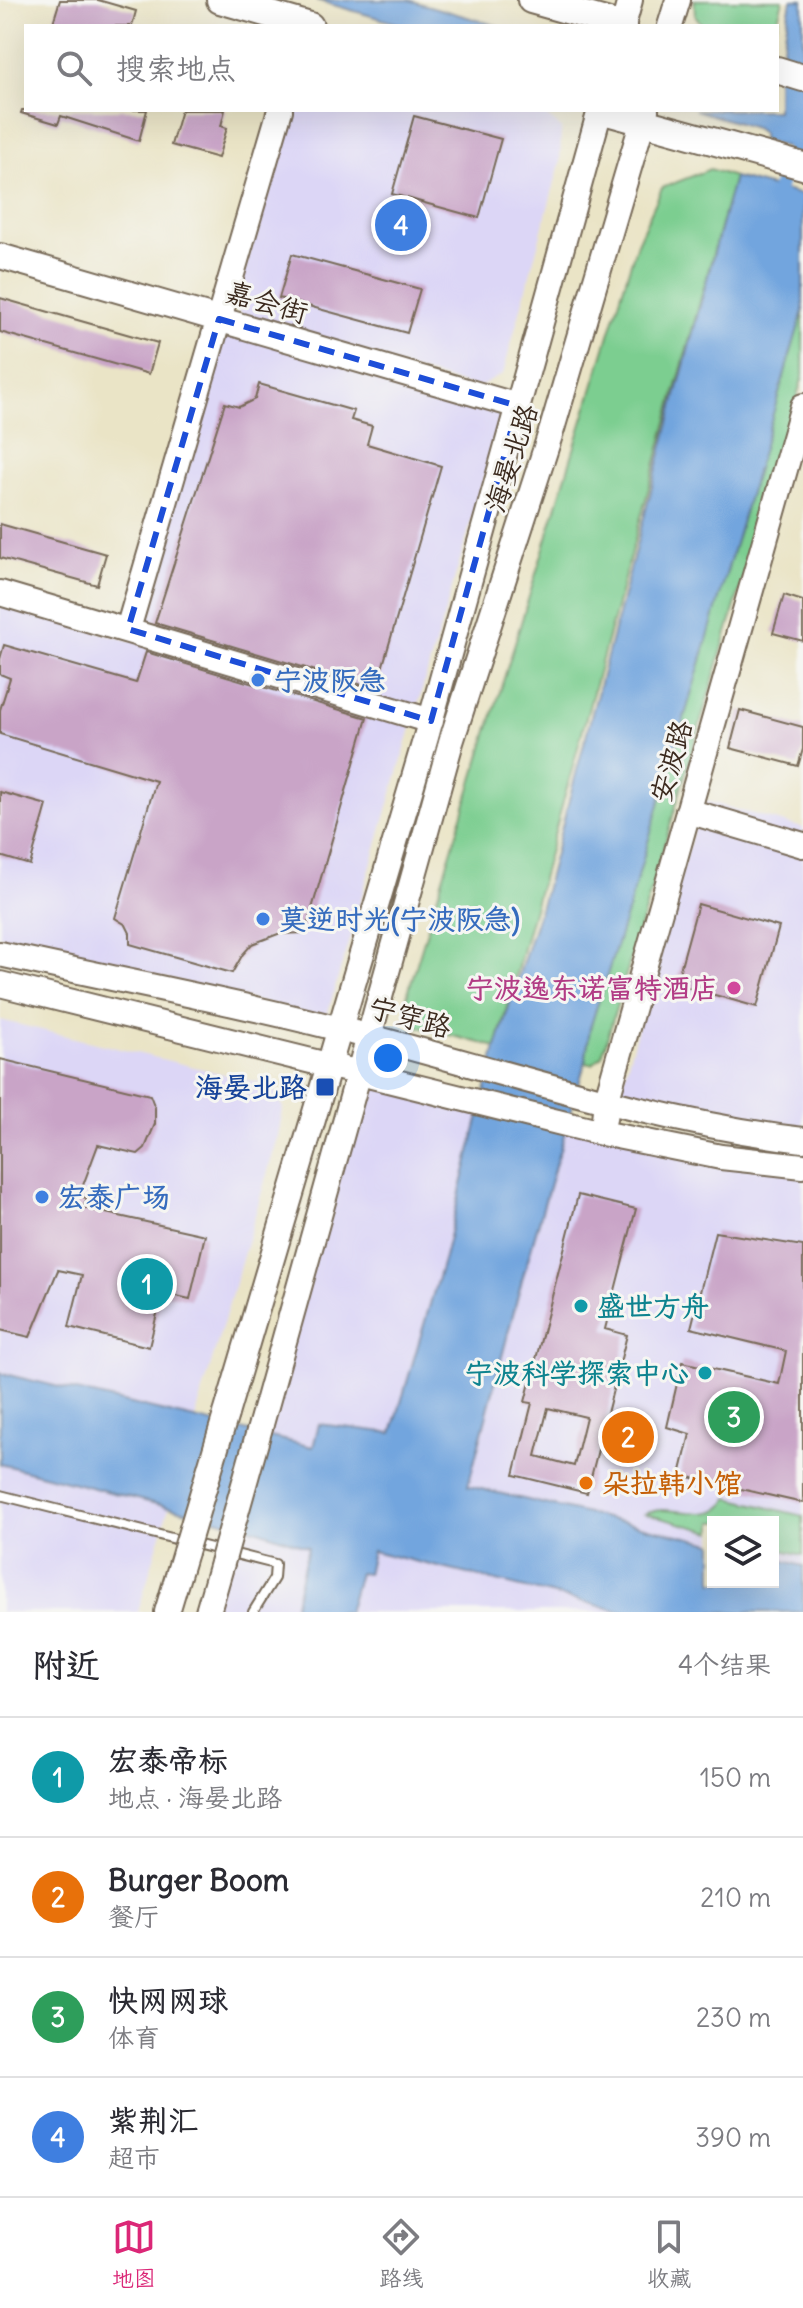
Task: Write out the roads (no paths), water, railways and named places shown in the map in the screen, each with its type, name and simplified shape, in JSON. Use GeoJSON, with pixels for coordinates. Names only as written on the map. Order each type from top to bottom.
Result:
{"type":"FeatureCollection","features":[{"type":"Feature","properties":{"kind":"main road"},"geometry":{"type":"LineString","coordinates":[[220,0],[300,24]]}},
{"type":"Feature","properties":{"kind":"main road"},"geometry":{"type":"LineString","coordinates":[[531,0],[616,24]]}},
{"type":"Feature","properties":{"kind":"main road"},"geometry":{"type":"LineString","coordinates":[[624,24],[630,0]]}},
{"type":"Feature","properties":{"kind":"main road"},"geometry":{"type":"LineString","coordinates":[[671,24],[678,0]]}},
{"type":"Feature","properties":{"kind":"main road"},"geometry":{"type":"LineString","coordinates":[[779,71],[803,78]]}},
{"type":"Feature","properties":{"kind":"main road"},"geometry":{"type":"LineString","coordinates":[[128,629],[279,112]]}},
{"type":"Feature","properties":{"kind":"main road","name":"海晏北路"},"geometry":{"type":"LineString","coordinates":[[167,1612],[431,721],[599,112]]}},
{"type":"Feature","properties":{"kind":"main road"},"geometry":{"type":"LineString","coordinates":[[615,112],[644,116],[803,166]]}},
{"type":"Feature","properties":{"kind":"main road","name":"海晏北路"},"geometry":{"type":"LineString","coordinates":[[208,1612],[451,742],[552,429],[644,116]]}},
{"type":"Feature","properties":{"kind":"main road","name":"嘉会街"},"geometry":{"type":"LineString","coordinates":[[0,256],[518,406]]}},
{"type":"Feature","properties":{"kind":"main road","name":"安波路"},"geometry":{"type":"LineString","coordinates":[[602,1133],[606,1102],[802,414]]}},
{"type":"Feature","properties":{"kind":"main road"},"geometry":{"type":"LineString","coordinates":[[0,593],[431,721]]}},
{"type":"Feature","properties":{"kind":"main road"},"geometry":{"type":"LineString","coordinates":[[688,811],[803,845]]}},
{"type":"Feature","properties":{"kind":"main road","name":"宁穿路"},"geometry":{"type":"LineString","coordinates":[[0,954],[340,1029],[606,1102],[735,1132],[803,1140]]}},
{"type":"Feature","properties":{"kind":"main road"},"geometry":{"type":"LineString","coordinates":[[0,984],[602,1133],[721,1157],[803,1166]]}},
{"type":"Feature","properties":{"kind":"lane"},"geometry":{"type":"LineString","coordinates":[[0,1495],[275,1564],[274,1578],[253,1612]]}},
{"type":"Feature","properties":{"kind":"water"},"geometry":{"type":"Polygon","coordinates":[[[316,0],[409,0],[491,24],[399,24],[316,0]]]}},
{"type":"Feature","properties":{"kind":"water"},"geometry":{"type":"Polygon","coordinates":[[[791,0],[803,0],[803,152],[762,140],[762,133],[755,128],[702,112],[779,112],[779,69],[791,0]]]}},
{"type":"Feature","properties":{"kind":"water"},"geometry":{"type":"Polygon","coordinates":[[[734,177],[803,195],[803,311],[631,900],[590,1028],[585,1063],[522,1280],[468,1486],[707,1542],[707,1588],[779,1588],[779,1560],[803,1566],[803,1612],[625,1612],[372,1551],[367,1574],[359,1573],[348,1612],[293,1612],[308,1547],[262,1531],[0,1464],[0,1373],[313,1447],[319,1424],[392,1433],[444,1257],[496,1047],[542,902],[734,177]]]}},
{"type":"Feature","properties":{"kind":"waterway"},"geometry":{"type":"LineString","coordinates":[[773,204],[803,122]]}},
{"type":"Feature","properties":{"kind":"place","name":"紫荆汇"},"geometry":{"type":"Point","coordinates":[401,225]}},
{"type":"Feature","properties":{"kind":"place","name":"宁波阪急"},"geometry":{"type":"Point","coordinates":[258,680]}},
{"type":"Feature","properties":{"kind":"place","name":"莫逆时光(宁波阪急)"},"geometry":{"type":"Point","coordinates":[263,919]}},
{"type":"Feature","properties":{"kind":"place","name":"宁波逸东诺富特酒店"},"geometry":{"type":"Point","coordinates":[734,988]}},
{"type":"Feature","properties":{"kind":"place","name":"海晏北路"},"geometry":{"type":"Point","coordinates":[325,1087]}},
{"type":"Feature","properties":{"kind":"place","name":"宏泰广场"},"geometry":{"type":"Point","coordinates":[42,1197]}},
{"type":"Feature","properties":{"kind":"place","name":"宏泰帝标"},"geometry":{"type":"Point","coordinates":[147,1284]}},
{"type":"Feature","properties":{"kind":"place","name":"盛世方舟"},"geometry":{"type":"Point","coordinates":[581,1306]}},
{"type":"Feature","properties":{"kind":"place","name":"宁波科学探索中心"},"geometry":{"type":"Point","coordinates":[705,1373]}},
{"type":"Feature","properties":{"kind":"place","name":"快网网球"},"geometry":{"type":"Point","coordinates":[734,1417]}},
{"type":"Feature","properties":{"kind":"place","name":"Burger Boom"},"geometry":{"type":"Point","coordinates":[628,1437]}},
{"type":"Feature","properties":{"kind":"place","name":"朵拉韩小馆"},"geometry":{"type":"Point","coordinates":[586,1483]}}]}
